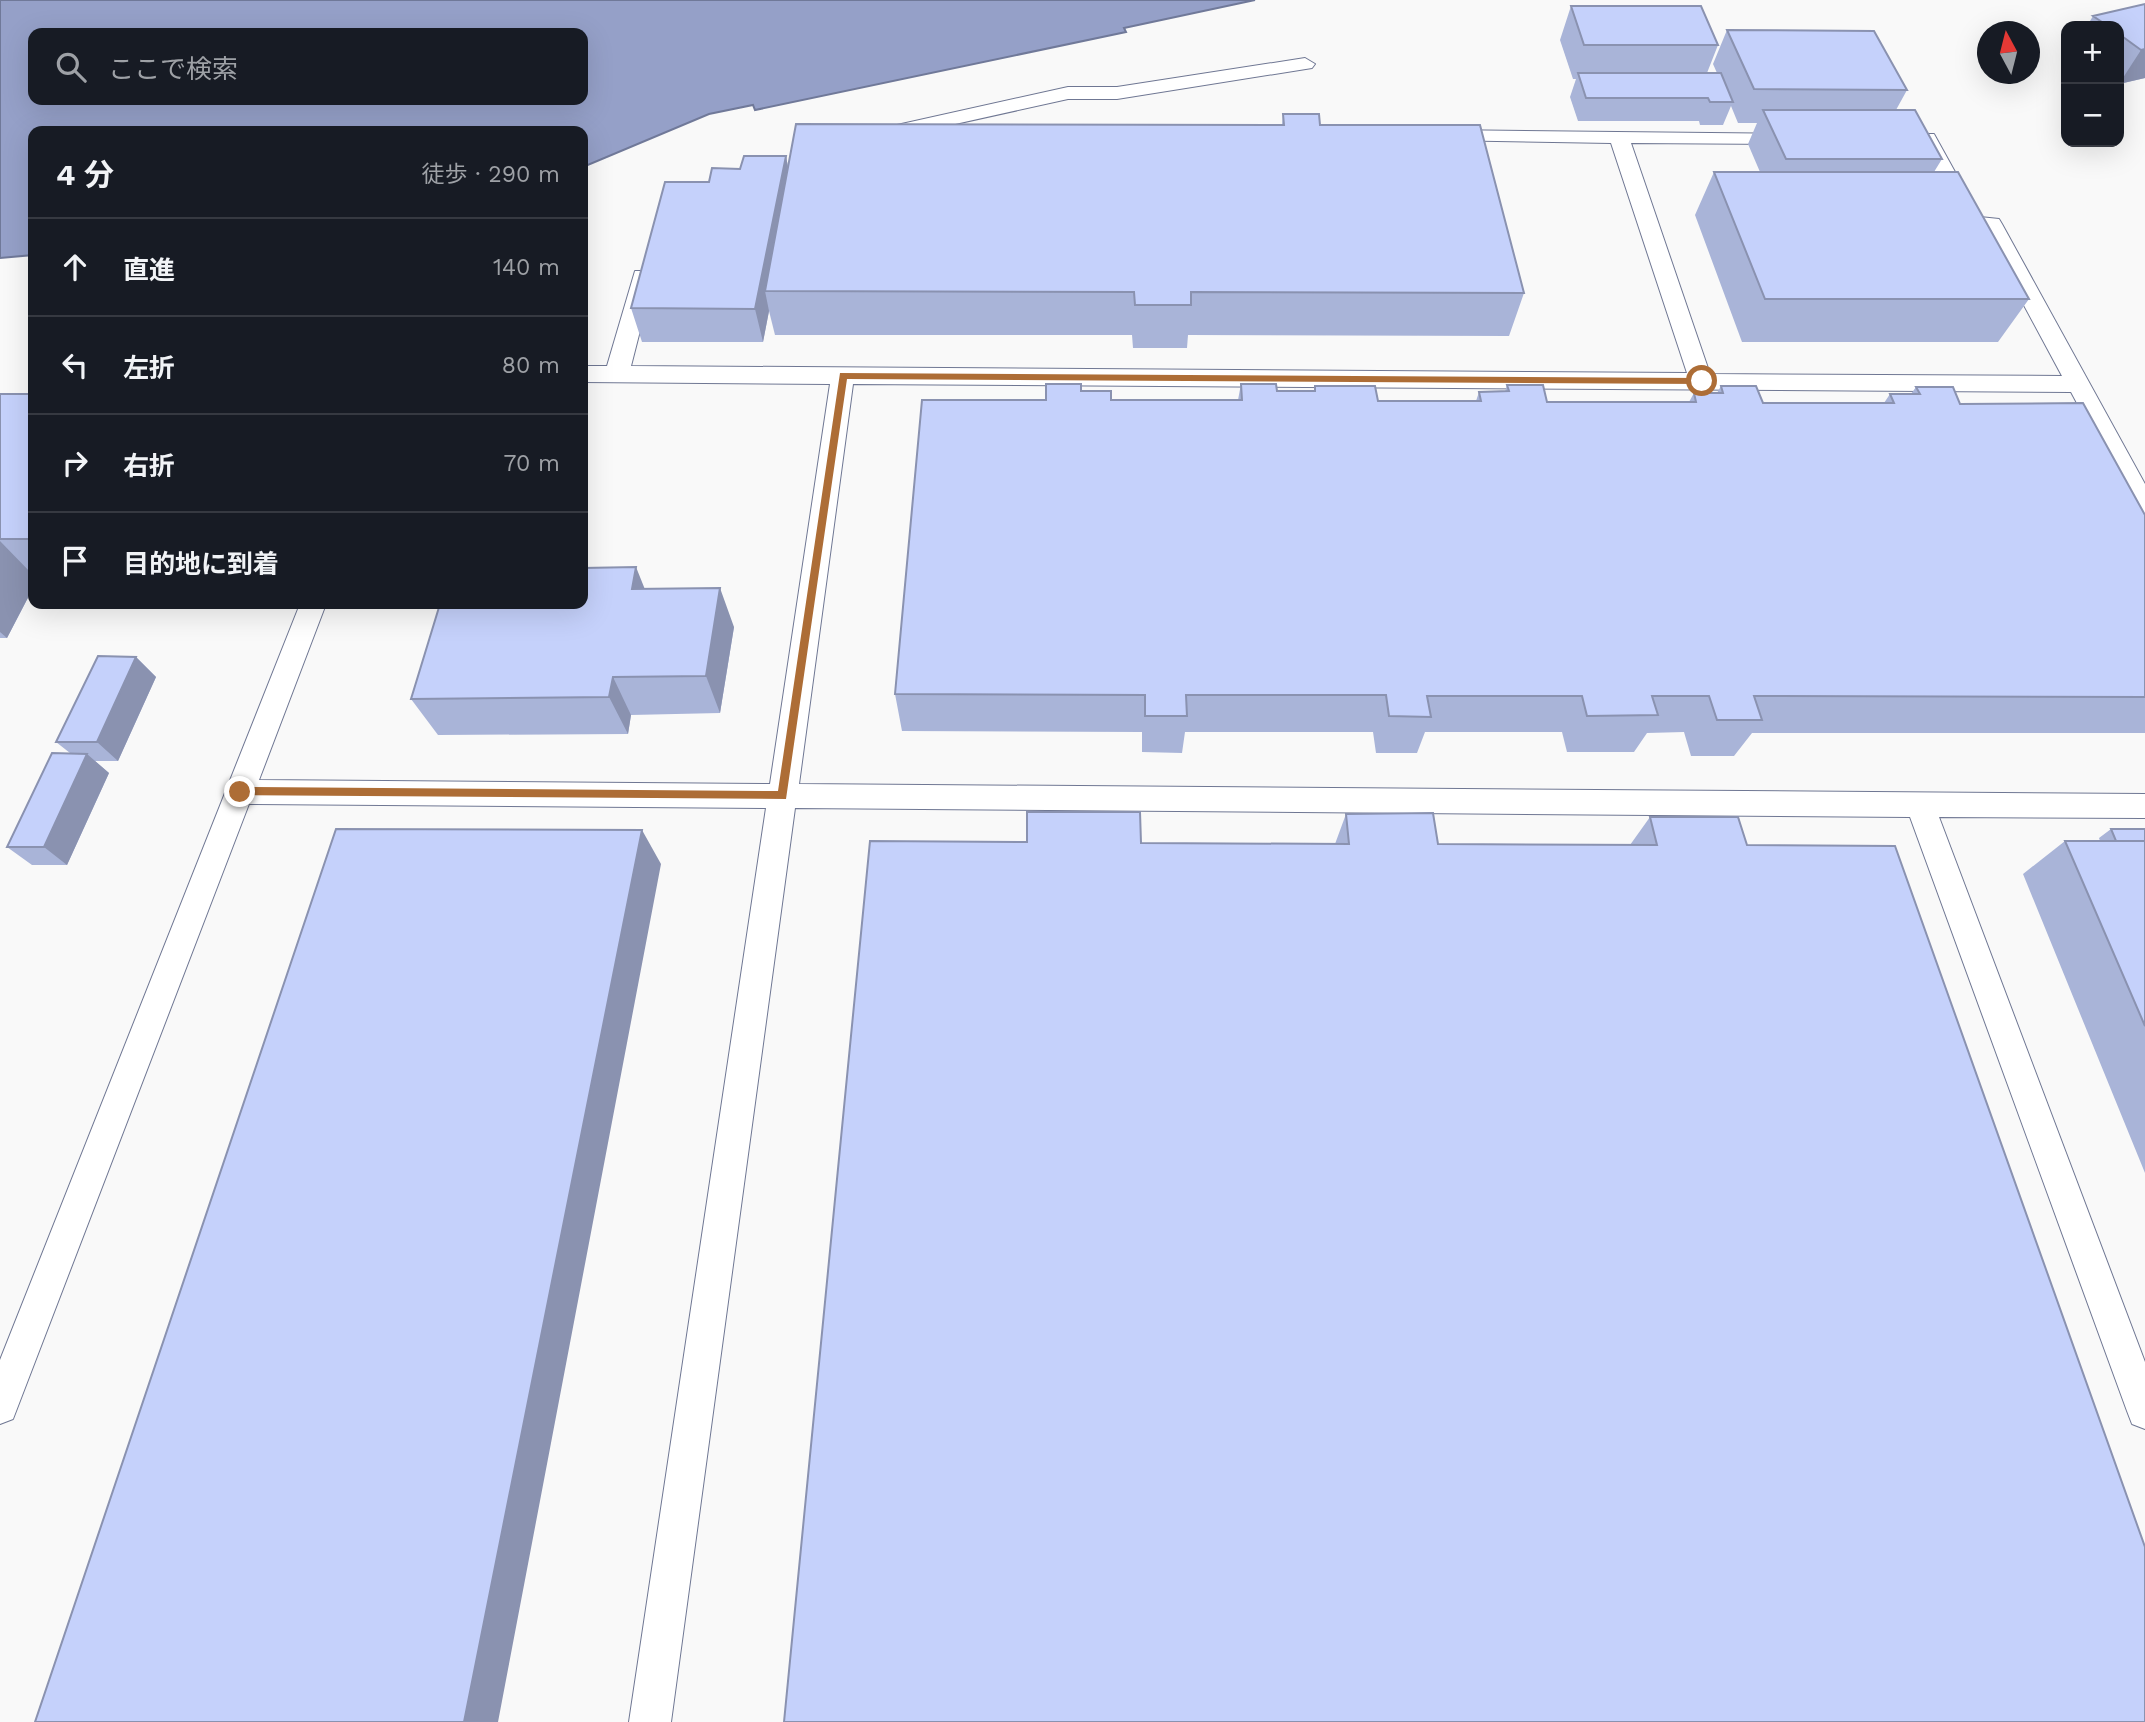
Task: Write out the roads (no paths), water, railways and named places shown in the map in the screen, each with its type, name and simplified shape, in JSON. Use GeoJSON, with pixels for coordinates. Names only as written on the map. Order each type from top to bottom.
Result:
{"type":"FeatureCollection","features":[{"type":"Feature","properties":{"kind":"lane"},"geometry":{"type":"LineString","coordinates":[[866,138],[1068,93],[1117,93],[1305,64]]}},
{"type":"Feature","properties":{"kind":"lane"},"geometry":{"type":"LineString","coordinates":[[1426,136],[1807,138]]}},
{"type":"Feature","properties":{"kind":"lane"},"geometry":{"type":"LineString","coordinates":[[1619,137],[1702,381]]}},
{"type":"Feature","properties":{"kind":"lane"},"geometry":{"type":"LineString","coordinates":[[1887,138],[1927,138],[1973,224],[1991,224],[2145,507]]}},
{"type":"Feature","properties":{"kind":"lane"},"geometry":{"type":"LineString","coordinates":[[617,374],[648,257]]}},
{"type":"Feature","properties":{"kind":"lane"},"geometry":{"type":"LineString","coordinates":[[588,374],[2078,384]]}},
{"type":"Feature","properties":{"kind":"lane"},"geometry":{"type":"LineString","coordinates":[[650,1722],[843,376]]}},
{"type":"Feature","properties":{"kind":"lane"},"geometry":{"type":"LineString","coordinates":[[0,1406],[311,609]]}},
{"type":"Feature","properties":{"kind":"lane"},"geometry":{"type":"LineString","coordinates":[[240,792],[2145,806]]}},
{"type":"Feature","properties":{"kind":"lane"},"geometry":{"type":"LineString","coordinates":[[1920,805],[2145,1411]]}},
{"type":"Feature","properties":{"kind":"water"},"geometry":{"type":"Polygon","coordinates":[[[0,0],[1255,0],[1124,28],[1126,32],[755,110],[753,105],[709,114],[588,165],[588,126],[28,126],[28,255],[0,258],[0,0]]]}}]}
